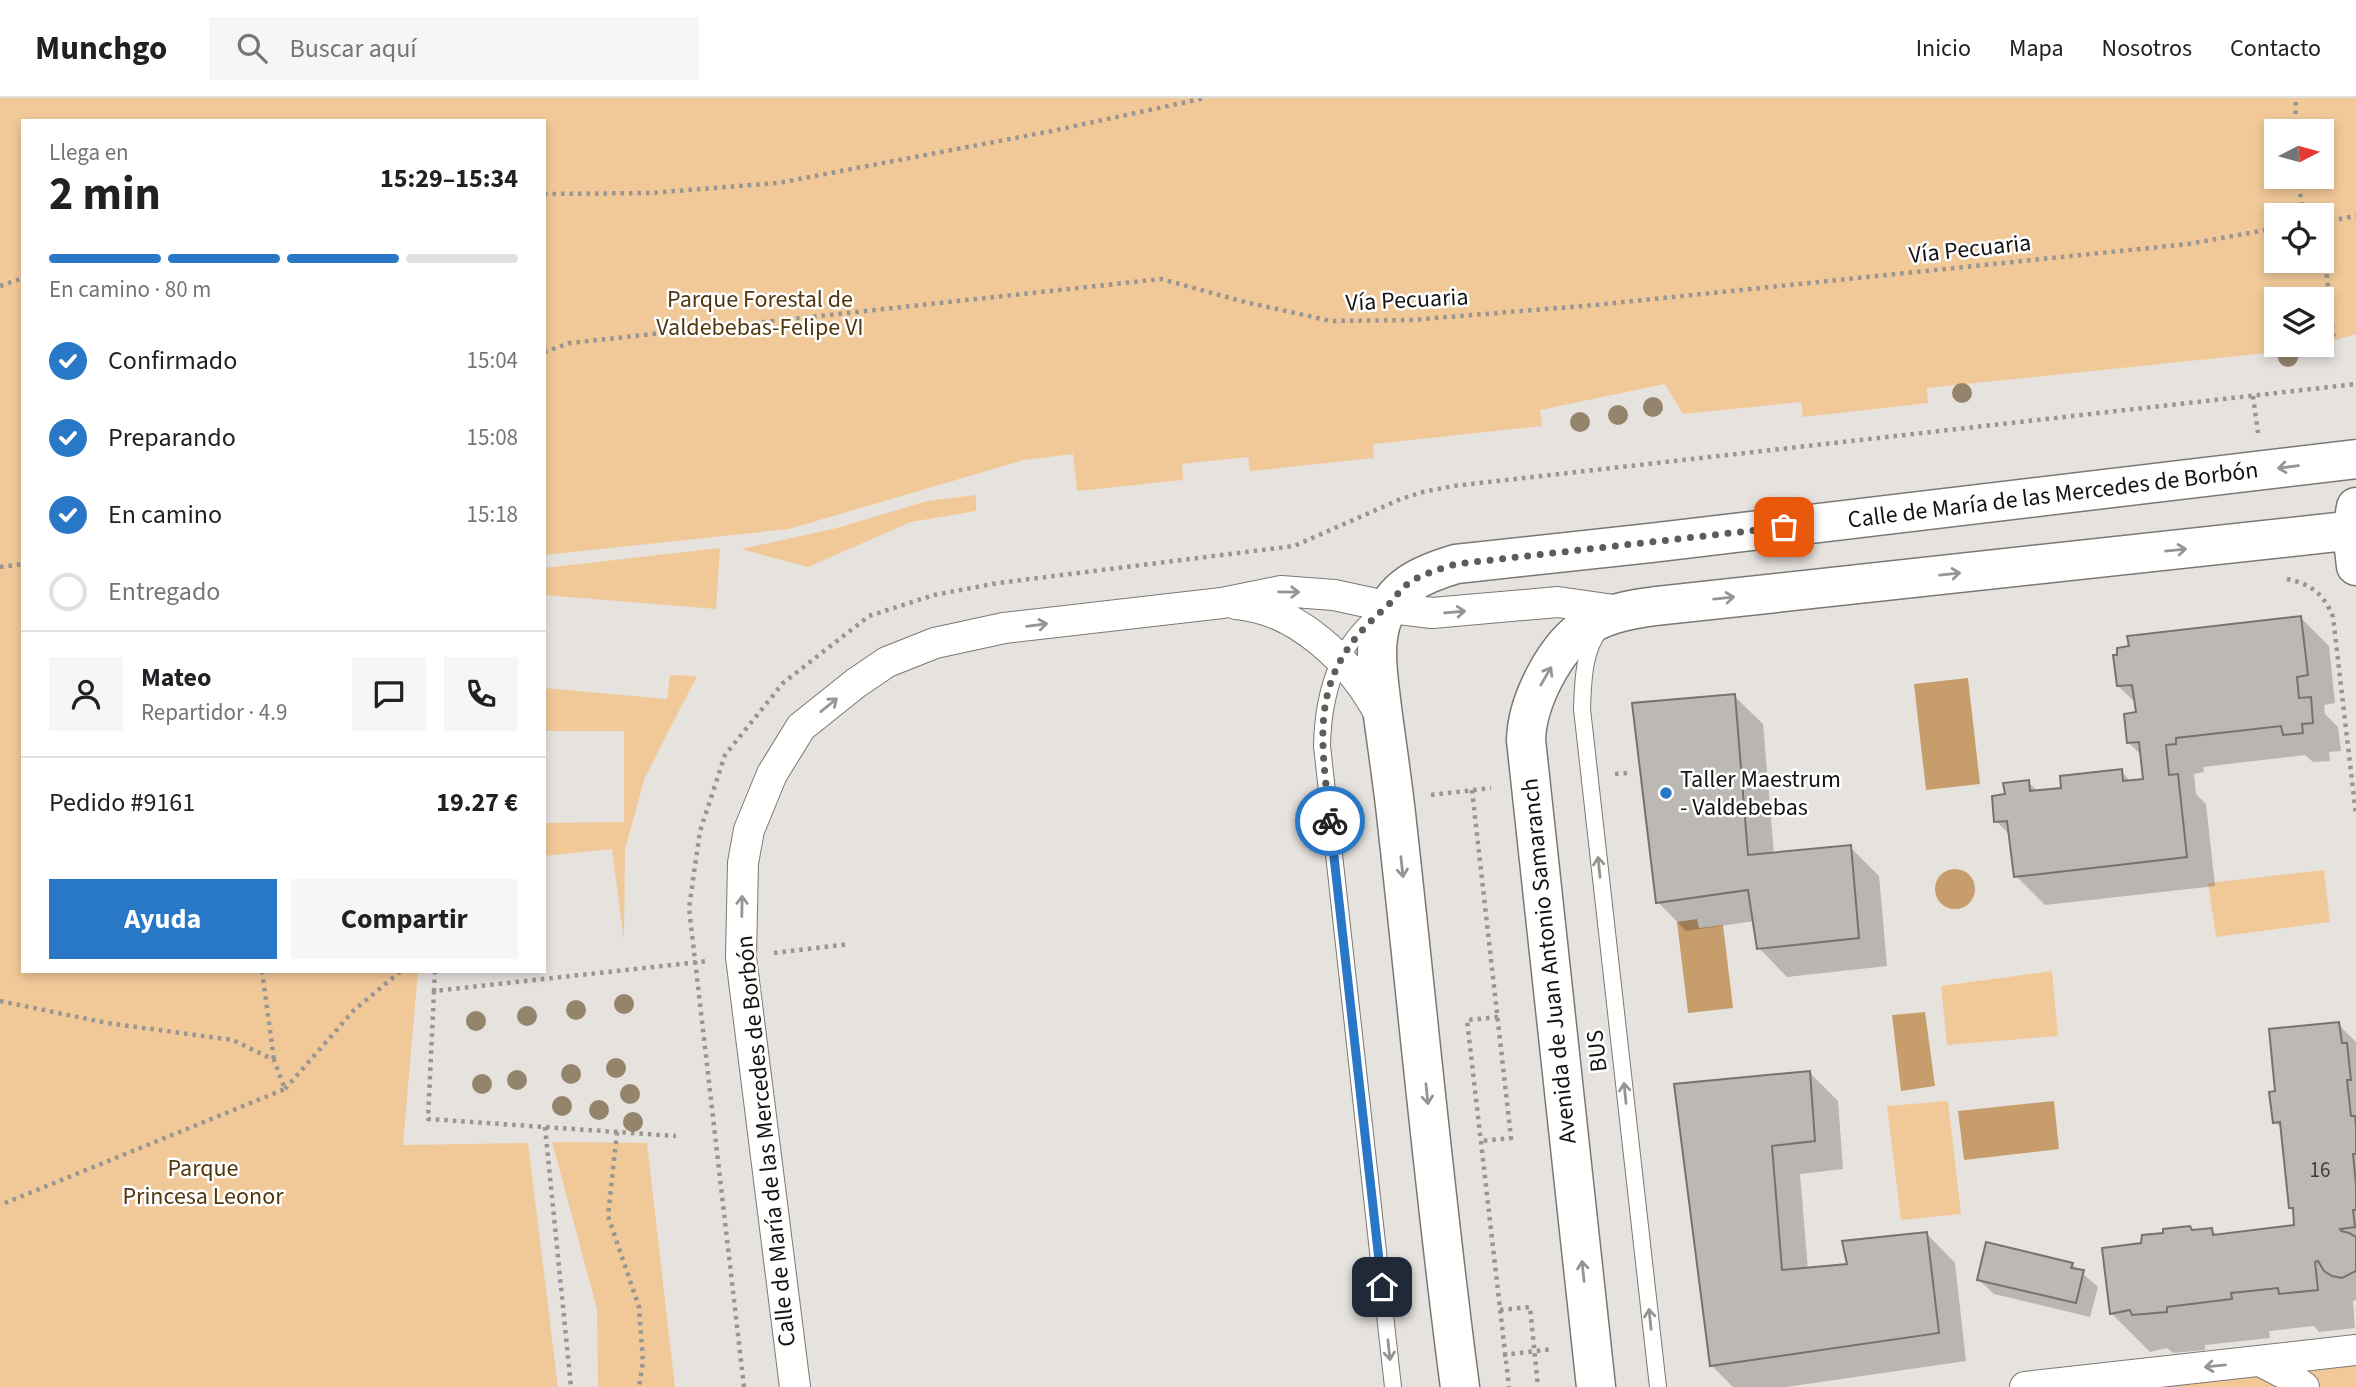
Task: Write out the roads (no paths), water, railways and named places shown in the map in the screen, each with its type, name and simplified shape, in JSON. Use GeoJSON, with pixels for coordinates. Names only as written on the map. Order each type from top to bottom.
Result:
{"type":"FeatureCollection","features":[{"type":"Feature","properties":{"kind":"street","name":"Calle de María de las Mercedes de Borbón"},"geometry":{"type":"LineString","coordinates":[[1388,606],[1413,580],[1456,564],[2356,459]]}},
{"type":"Feature","properties":{"kind":"street","name":"Calle de María de las Mercedes de Borbón"},"geometry":{"type":"LineString","coordinates":[[794,1387],[741,957],[743,863],[749,830],[772,774],[801,727],[887,662],[935,643],[1004,628],[1222,603],[1281,592],[1334,595],[1432,613],[1558,602],[1639,608],[2355,533]]}},
{"type":"Feature","properties":{"kind":"street"},"geometry":{"type":"LineString","coordinates":[[1222,603],[1251,606],[1286,618],[1317,640],[1340,660],[1364,688],[1384,723]]}},
{"type":"Feature","properties":{"kind":"street"},"geometry":{"type":"LineString","coordinates":[[1388,606],[1378,640],[1378,672],[1460,1387]]}},
{"type":"Feature","properties":{"kind":"street","name":"Avenida de Juan Antonio Samaranch"},"geometry":{"type":"LineString","coordinates":[[1596,1387],[1530,784],[1526,721],[1543,681],[1574,637],[1588,625],[1639,608]]}},
{"type":"Feature","properties":{"kind":"street"},"geometry":{"type":"LineString","coordinates":[[2025,1387],[2356,1350]]}},
{"type":"Feature","properties":{"kind":"street"},"geometry":{"type":"LineString","coordinates":[[2260,1361],[2304,1387]]}},
{"type":"Feature","properties":{"kind":"lane"},"geometry":{"type":"LineString","coordinates":[[1388,606],[1360,631],[1340,660],[1322,719],[1322,746],[1393,1387]]}},
{"type":"Feature","properties":{"kind":"lane","name":"BUS"},"geometry":{"type":"LineString","coordinates":[[1639,608],[1597,634],[1585,671],[1582,709],[1658,1387]]}},
{"type":"Feature","properties":{"kind":"place","name":"Taller Maestrum - Valdebebas"},"geometry":{"type":"Point","coordinates":[1666,793]}},
{"type":"Feature","properties":{"kind":"park label","name":"Parque Forestal de Valdebebas-Felipe VI"},"geometry":{"type":"Point","coordinates":[760,313]}},
{"type":"Feature","properties":{"kind":"park label","name":"Parque Princesa Leonor"},"geometry":{"type":"Point","coordinates":[203,1182]}}]}
